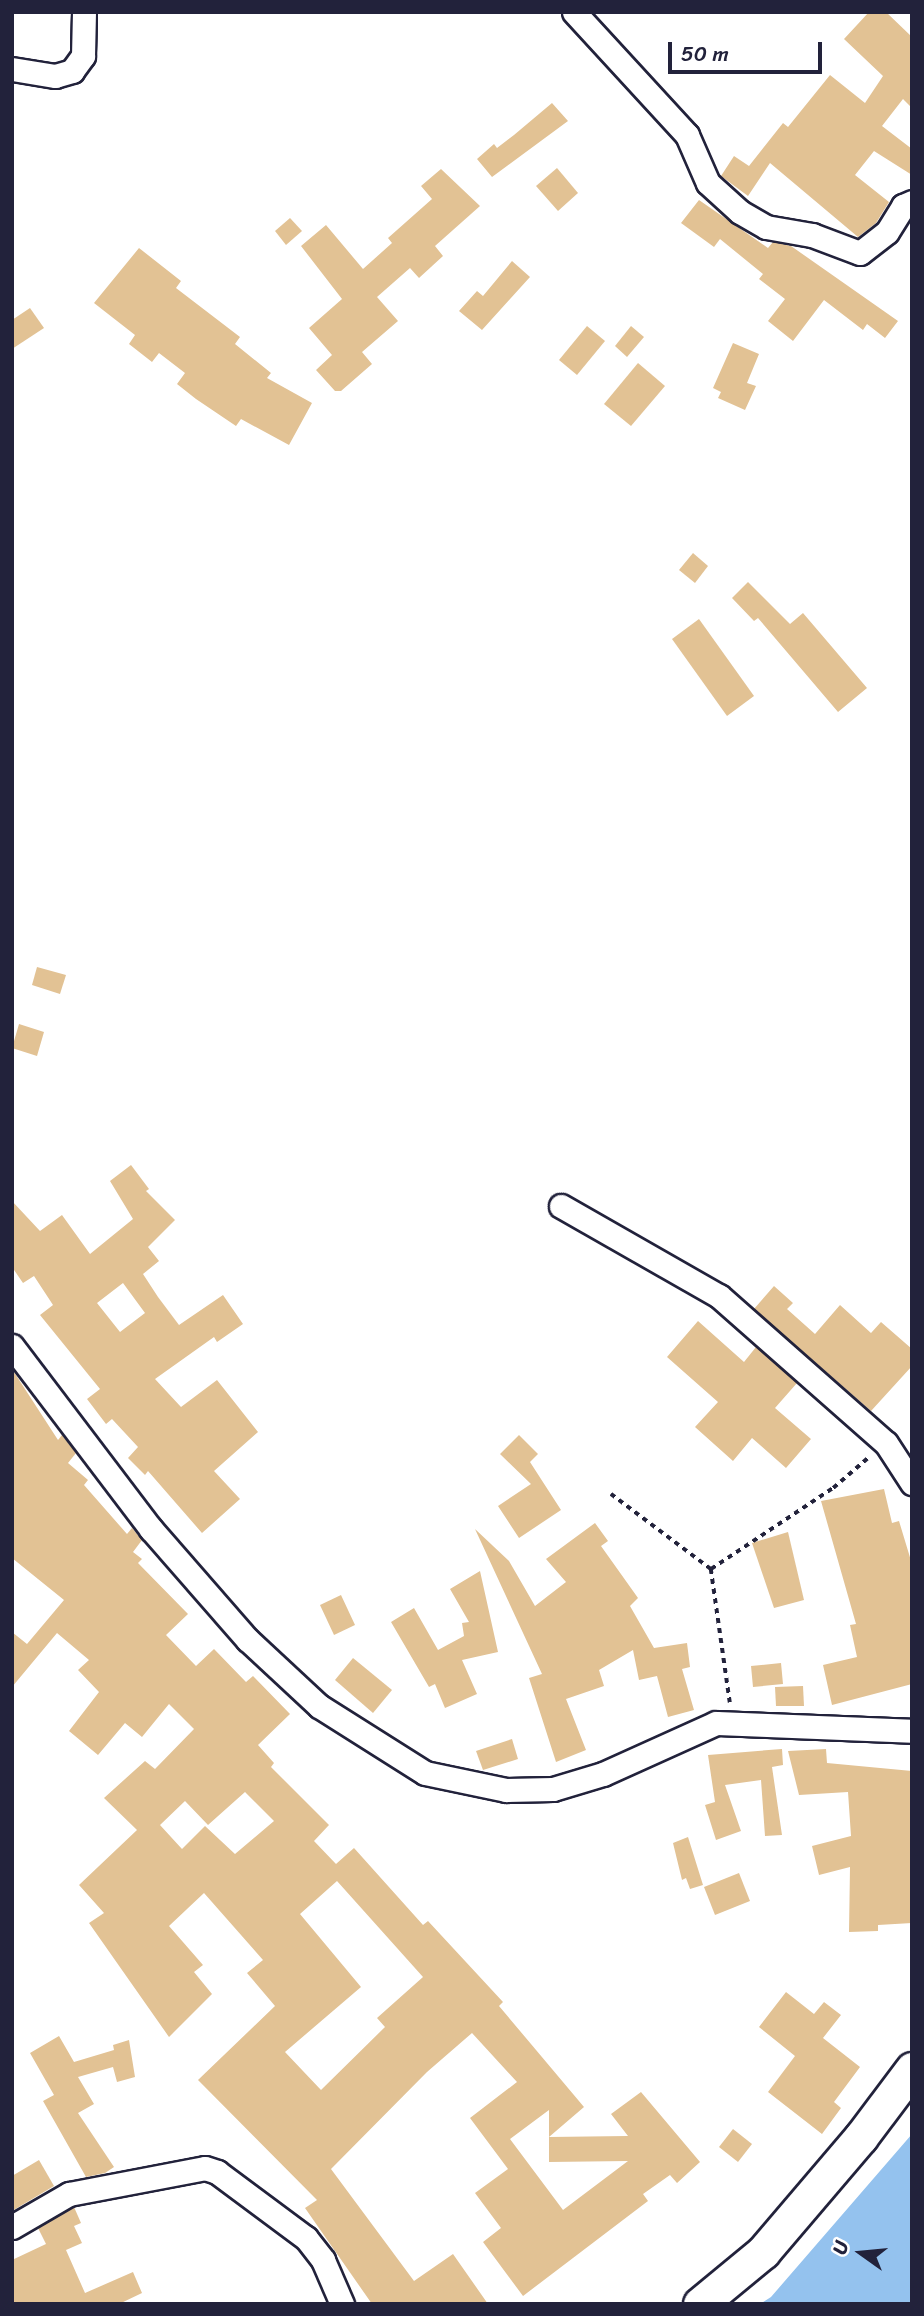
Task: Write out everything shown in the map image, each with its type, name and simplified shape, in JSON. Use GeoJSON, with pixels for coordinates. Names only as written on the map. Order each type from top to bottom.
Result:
{"type":"FeatureCollection","features":[{"type":"Feature","properties":{"kind":"highway"},"geometry":{"type":"LineString","coordinates":[[700,2304],[763,2252],[861,2137],[912,2069]]}},
{"type":"Feature","properties":{"kind":"street"},"geometry":{"type":"LineString","coordinates":[[12,69],[55,76],[72,71],[83,56],[84,12]]}},
{"type":"Feature","properties":{"kind":"street"},"geometry":{"type":"LineString","coordinates":[[575,12],[687,135],[708,183],[740,212],[766,227],[812,235],[860,253],[887,232],[903,206],[912,202]]}},
{"type":"Feature","properties":{"kind":"street"},"geometry":{"type":"LineString","coordinates":[[561,1206],[719,1296],[886,1443],[912,1483]]}},
{"type":"Feature","properties":{"kind":"street"},"geometry":{"type":"LineString","coordinates":[[12,1346],[151,1529],[248,1640],[319,1706],[425,1773],[506,1790],[554,1789],[603,1774],[700,1728],[733,1722],[912,1731]]}},
{"type":"Feature","properties":{"kind":"street"},"geometry":{"type":"LineString","coordinates":[[12,2227],[69,2194],[205,2168],[217,2172],[306,2238],[323,2260],[342,2304]]}},
{"type":"Feature","properties":{"kind":"path"},"geometry":{"type":"LineString","coordinates":[[711,1569],[833,1488],[886,1443]]}},
{"type":"Feature","properties":{"kind":"path"},"geometry":{"type":"LineString","coordinates":[[611,1494],[711,1569],[733,1722]]}},
{"type":"Feature","properties":{"kind":"water"},"geometry":{"type":"Polygon","coordinates":[[[912,2134],[912,2304],[760,2304],[771,2297],[912,2134]]]}},
{"type":"Feature","properties":{"kind":"building"},"geometry":{"type":"Polygon","coordinates":[[[869,12],[886,12],[912,37],[912,108],[903,99],[882,126],[912,149],[912,175],[874,151],[855,175],[889,202],[876,223],[858,237],[770,163],[748,196],[721,176],[734,156],[749,166],[783,123],[788,127],[830,75],[865,103],[883,76],[844,39],[869,12]]]}},
{"type":"Feature","properties":{"kind":"building"},"geometry":{"type":"Polygon","coordinates":[[[552,103],[568,121],[492,177],[477,159],[494,144],[497,148],[552,103]]]}},
{"type":"Feature","properties":{"kind":"building"},"geometry":{"type":"Polygon","coordinates":[[[557,168],[578,193],[558,211],[536,186],[557,168]]]}},
{"type":"Feature","properties":{"kind":"building"},"geometry":{"type":"Polygon","coordinates":[[[441,169],[480,206],[435,246],[443,256],[419,278],[410,268],[377,297],[398,321],[362,352],[372,364],[341,391],[335,391],[316,370],[332,355],[309,328],[342,299],[301,246],[326,225],[363,269],[392,243],[388,238],[432,199],[421,186],[441,169]]]}},
{"type":"Feature","properties":{"kind":"building"},"geometry":{"type":"Polygon","coordinates":[[[699,200],[768,248],[773,242],[791,246],[898,321],[885,338],[867,324],[863,330],[824,300],[793,341],[768,321],[785,299],[759,279],[763,274],[720,239],[714,247],[681,223],[699,200]]]}},
{"type":"Feature","properties":{"kind":"building"},"geometry":{"type":"Polygon","coordinates":[[[290,218],[302,231],[286,245],[275,231],[290,218]]]}},
{"type":"Feature","properties":{"kind":"building"},"geometry":{"type":"Polygon","coordinates":[[[139,248],[181,281],[176,288],[240,337],[235,344],[271,373],[267,378],[312,403],[289,445],[241,419],[236,426],[196,399],[177,384],[185,373],[159,353],[152,362],[129,344],[135,335],[94,303],[139,248]]]}},
{"type":"Feature","properties":{"kind":"building"},"geometry":{"type":"Polygon","coordinates":[[[512,261],[530,277],[482,330],[459,311],[477,291],[483,296],[512,261]]]}},
{"type":"Feature","properties":{"kind":"building"},"geometry":{"type":"Polygon","coordinates":[[[30,308],[44,328],[12,349],[12,320],[30,308]]]}},
{"type":"Feature","properties":{"kind":"building"},"geometry":{"type":"Polygon","coordinates":[[[587,326],[605,341],[577,375],[559,360],[587,326]]]}},
{"type":"Feature","properties":{"kind":"building"},"geometry":{"type":"Polygon","coordinates":[[[631,326],[644,337],[627,357],[615,346],[631,326]]]}},
{"type":"Feature","properties":{"kind":"building"},"geometry":{"type":"Polygon","coordinates":[[[733,343],[759,354],[747,383],[756,386],[745,410],[718,398],[721,392],[713,388],[733,343]]]}},
{"type":"Feature","properties":{"kind":"building"},"geometry":{"type":"Polygon","coordinates":[[[638,363],[665,386],[631,426],[604,404],[638,363]]]}},
{"type":"Feature","properties":{"kind":"building"},"geometry":{"type":"Polygon","coordinates":[[[693,553],[708,566],[695,583],[679,570],[693,553]]]}},
{"type":"Feature","properties":{"kind":"building"},"geometry":{"type":"Polygon","coordinates":[[[748,582],[790,624],[803,613],[867,688],[838,712],[758,618],[754,621],[732,598],[748,582]]]}},
{"type":"Feature","properties":{"kind":"building"},"geometry":{"type":"Polygon","coordinates":[[[699,619],[754,696],[727,716],[672,639],[699,619]]]}},
{"type":"Feature","properties":{"kind":"building"},"geometry":{"type":"Polygon","coordinates":[[[37,967],[66,975],[60,994],[32,985],[37,967]]]}},
{"type":"Feature","properties":{"kind":"building"},"geometry":{"type":"Polygon","coordinates":[[[19,1024],[44,1032],[37,1056],[12,1048],[19,1024]]]}},
{"type":"Feature","properties":{"kind":"building"},"geometry":{"type":"Polygon","coordinates":[[[131,1165],[149,1189],[146,1191],[175,1220],[148,1247],[159,1261],[143,1274],[179,1325],[223,1295],[243,1324],[217,1342],[214,1337],[155,1379],[181,1407],[217,1380],[258,1432],[214,1471],[240,1499],[202,1533],[148,1471],[145,1475],[128,1458],[138,1447],[112,1419],[106,1424],[87,1399],[100,1389],[40,1315],[53,1305],[34,1276],[23,1283],[12,1267],[12,1201],[40,1231],[62,1215],[90,1254],[133,1219],[110,1181],[131,1165]],[[123,1283],[97,1303],[120,1332],[145,1313],[123,1283]]]}},
{"type":"Feature","properties":{"kind":"building"},"geometry":{"type":"Polygon","coordinates":[[[774,1286],[793,1303],[787,1309],[815,1334],[840,1305],[871,1333],[881,1322],[912,1349],[912,1366],[871,1411],[754,1309],[774,1286]]]}},
{"type":"Feature","properties":{"kind":"building"},"geometry":{"type":"Polygon","coordinates":[[[698,1321],[744,1362],[756,1347],[797,1383],[775,1408],[811,1439],[786,1468],[752,1438],[733,1461],[695,1427],[718,1402],[667,1357],[698,1321]]]}},
{"type":"Feature","properties":{"kind":"building"},"geometry":{"type":"Polygon","coordinates":[[[12,1369],[58,1440],[62,1435],[76,1453],[68,1463],[88,1480],[84,1485],[127,1534],[132,1528],[142,1540],[133,1552],[142,1559],[138,1563],[188,1614],[166,1635],[196,1666],[214,1649],[246,1682],[253,1676],[290,1714],[258,1745],[274,1763],[271,1767],[329,1825],[314,1841],[336,1864],[354,1848],[423,1925],[428,1921],[503,2002],[499,2006],[584,2107],[549,2137],[628,2136],[611,2114],[641,2092],[700,2162],[677,2183],[670,2175],[643,2194],[648,2201],[523,2296],[483,2242],[501,2228],[475,2193],[508,2169],[470,2118],[517,2082],[472,2033],[427,2072],[331,2169],[414,2281],[453,2254],[488,2304],[372,2304],[305,2208],[317,2200],[198,2080],[275,2006],[247,1973],[263,1960],[204,1893],[169,1926],[203,1965],[194,1972],[212,1994],[169,2037],[89,1923],[104,1913],[79,1885],[137,1830],[104,1798],[145,1761],[155,1769],[194,1729],[169,1704],[142,1737],[125,1723],[98,1755],[69,1731],[99,1692],[78,1670],[89,1660],[57,1633],[12,1687],[12,1632],[27,1644],[64,1600],[12,1558],[12,1369]],[[245,1792],[208,1825],[185,1801],[160,1825],[182,1849],[205,1826],[235,1854],[274,1821],[245,1792]],[[337,1881],[300,1914],[361,1987],[285,2052],[321,2090],[385,2027],[377,2018],[423,1977],[337,1881]],[[549,2110],[510,2139],[563,2210],[628,2161],[549,2162],[549,2110]]]}},
{"type":"Feature","properties":{"kind":"building"},"geometry":{"type":"Polygon","coordinates":[[[519,1435],[538,1454],[530,1462],[561,1510],[519,1538],[498,1506],[531,1484],[500,1454],[519,1435]]]}},
{"type":"Feature","properties":{"kind":"building"},"geometry":{"type":"Polygon","coordinates":[[[884,1489],[892,1523],[899,1521],[912,1564],[912,1684],[832,1705],[823,1665],[857,1657],[850,1625],[856,1624],[821,1501],[884,1489]]]}},
{"type":"Feature","properties":{"kind":"building"},"geometry":{"type":"Polygon","coordinates":[[[595,1523],[608,1541],[601,1546],[638,1598],[630,1606],[654,1648],[687,1643],[690,1667],[682,1669],[694,1710],[668,1717],[657,1676],[639,1680],[633,1650],[599,1670],[604,1686],[566,1699],[586,1750],[556,1762],[529,1678],[542,1674],[475,1529],[509,1561],[535,1606],[566,1582],[546,1559],[595,1523]]]}},
{"type":"Feature","properties":{"kind":"building"},"geometry":{"type":"Polygon","coordinates":[[[788,1532],[804,1600],[774,1608],[752,1543],[788,1532]]]}},
{"type":"Feature","properties":{"kind":"building"},"geometry":{"type":"Polygon","coordinates":[[[480,1571],[498,1652],[462,1660],[477,1694],[445,1708],[435,1684],[429,1687],[391,1622],[414,1608],[438,1650],[464,1636],[462,1623],[469,1622],[450,1589],[480,1571]]]}},
{"type":"Feature","properties":{"kind":"building"},"geometry":{"type":"Polygon","coordinates":[[[341,1595],[355,1625],[334,1635],[320,1605],[341,1595]]]}},
{"type":"Feature","properties":{"kind":"building"},"geometry":{"type":"Polygon","coordinates":[[[353,1658],[392,1690],[373,1713],[335,1680],[353,1658]]]}},
{"type":"Feature","properties":{"kind":"building"},"geometry":{"type":"Polygon","coordinates":[[[781,1663],[783,1684],[753,1687],[751,1666],[781,1663]]]}},
{"type":"Feature","properties":{"kind":"building"},"geometry":{"type":"Polygon","coordinates":[[[803,1686],[804,1706],[776,1706],[775,1687],[803,1686]]]}},
{"type":"Feature","properties":{"kind":"building"},"geometry":{"type":"Polygon","coordinates":[[[512,1739],[518,1759],[483,1770],[476,1751],[512,1739]]]}},
{"type":"Feature","properties":{"kind":"building"},"geometry":{"type":"Polygon","coordinates":[[[782,1749],[783,1765],[772,1767],[782,1835],[765,1836],[761,1780],[725,1785],[741,1831],[716,1840],[705,1805],[715,1802],[708,1755],[782,1749]]]}},
{"type":"Feature","properties":{"kind":"building"},"geometry":{"type":"Polygon","coordinates":[[[826,1749],[827,1763],[912,1771],[912,1923],[878,1925],[878,1931],[849,1932],[850,1867],[819,1875],[812,1846],[851,1836],[848,1792],[799,1795],[788,1751],[826,1749]]]}},
{"type":"Feature","properties":{"kind":"building"},"geometry":{"type":"Polygon","coordinates":[[[688,1837],[703,1885],[690,1889],[686,1878],[682,1880],[673,1843],[688,1837]]]}},
{"type":"Feature","properties":{"kind":"building"},"geometry":{"type":"Polygon","coordinates":[[[739,1873],[750,1901],[715,1915],[704,1887],[739,1873]]]}},
{"type":"Feature","properties":{"kind":"building"},"geometry":{"type":"Polygon","coordinates":[[[786,1992],[814,2014],[824,2002],[841,2015],[823,2038],[860,2067],[834,2102],[841,2108],[822,2134],[768,2092],[795,2056],[759,2027],[786,1992]]]}},
{"type":"Feature","properties":{"kind":"building"},"geometry":{"type":"Polygon","coordinates":[[[59,2036],[74,2062],[114,2050],[113,2045],[129,2040],[135,2077],[117,2082],[113,2067],[78,2077],[94,2104],[78,2113],[114,2167],[105,2173],[86,2177],[43,2101],[54,2095],[30,2053],[59,2036]]]}},
{"type":"Feature","properties":{"kind":"building"},"geometry":{"type":"Polygon","coordinates":[[[733,2129],[752,2144],[738,2162],[719,2147],[733,2129]]]}},
{"type":"Feature","properties":{"kind":"building"},"geometry":{"type":"Polygon","coordinates":[[[39,2160],[54,2186],[12,2211],[12,2176],[39,2160]]]}},
{"type":"Feature","properties":{"kind":"building"},"geometry":{"type":"Polygon","coordinates":[[[74,2207],[81,2223],[74,2226],[82,2243],[66,2250],[85,2293],[133,2272],[142,2293],[119,2304],[12,2304],[12,2260],[46,2244],[38,2228],[74,2207]]]}}]}
